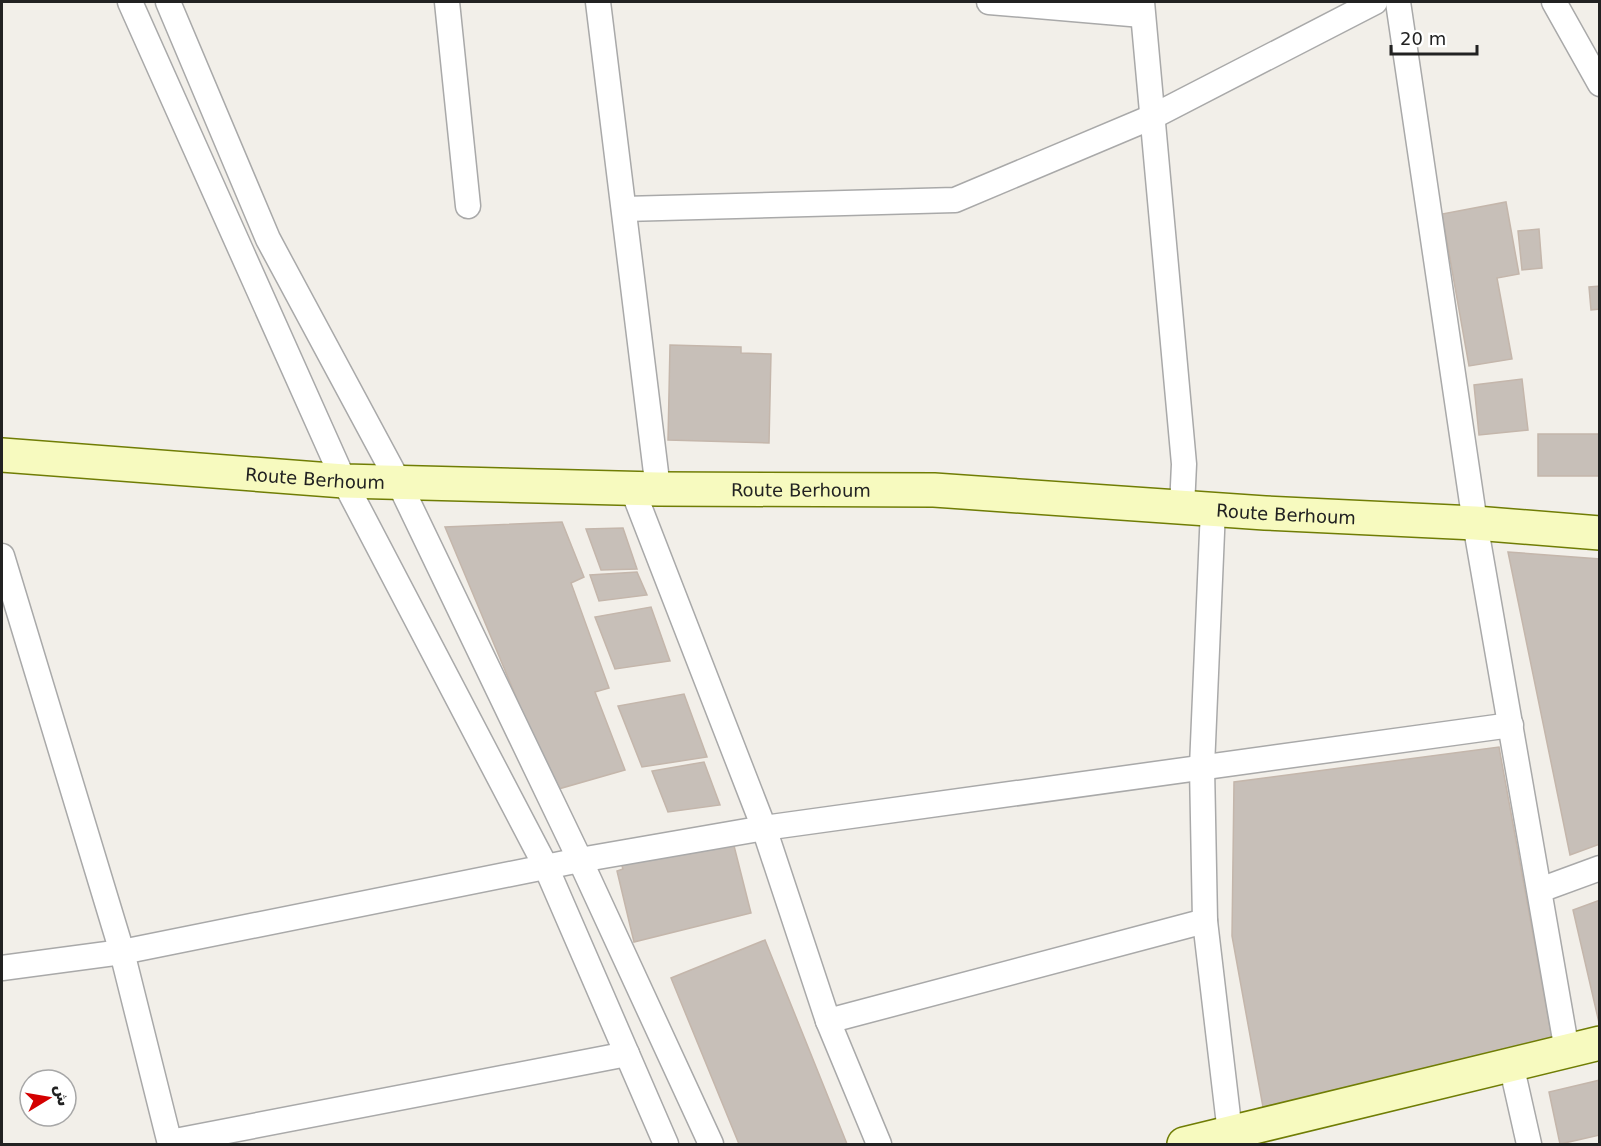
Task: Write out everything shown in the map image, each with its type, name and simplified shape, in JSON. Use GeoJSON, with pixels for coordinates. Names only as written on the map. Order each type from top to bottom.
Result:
{"type":"FeatureCollection","features":[{"type":"Feature","properties":{"kind":"main road","name":"Route Berhoum"},"geometry":{"type":"LineString","coordinates":[[2,455],[344,481],[645,488],[934,490],[1198,508],[1475,523],[1599,533]]}},
{"type":"Feature","properties":{"kind":"main road"},"geometry":{"type":"LineString","coordinates":[[1184,1144],[1599,1043]]}},
{"type":"Feature","properties":{"kind":"street"},"geometry":{"type":"LineString","coordinates":[[130,2],[344,481],[546,867],[666,1144]]}},
{"type":"Feature","properties":{"kind":"street"},"geometry":{"type":"LineString","coordinates":[[168,2],[268,239],[398,481],[580,860],[711,1144]]}},
{"type":"Feature","properties":{"kind":"street"},"geometry":{"type":"LineString","coordinates":[[447,2],[468,206]]}},
{"type":"Feature","properties":{"kind":"street"},"geometry":{"type":"LineString","coordinates":[[598,2],[624,209],[645,488],[764,828],[828,1021],[879,1144]]}},
{"type":"Feature","properties":{"kind":"street"},"geometry":{"type":"LineString","coordinates":[[989,2],[1142,8],[1184,464],[1198,508],[1205,921],[1230,1133]]}},
{"type":"Feature","properties":{"kind":"street"},"geometry":{"type":"LineString","coordinates":[[624,209],[955,200],[1152,117],[1376,2]]}},
{"type":"Feature","properties":{"kind":"street"},"geometry":{"type":"LineString","coordinates":[[1398,2],[1475,523],[1567,1051]]}},
{"type":"Feature","properties":{"kind":"street"},"geometry":{"type":"LineString","coordinates":[[1554,2],[1599,84]]}},
{"type":"Feature","properties":{"kind":"street"},"geometry":{"type":"LineString","coordinates":[[2,556],[122,952],[170,1143],[627,1054]]}},
{"type":"Feature","properties":{"kind":"street"},"geometry":{"type":"LineString","coordinates":[[2,968],[122,952],[580,860],[764,828],[1511,725]]}},
{"type":"Feature","properties":{"kind":"street"},"geometry":{"type":"LineString","coordinates":[[1540,890],[1599,868]]}},
{"type":"Feature","properties":{"kind":"street"},"geometry":{"type":"LineString","coordinates":[[828,1021],[1205,921]]}},
{"type":"Feature","properties":{"kind":"street"},"geometry":{"type":"LineString","coordinates":[[1511,1064],[1529,1144]]}},
{"type":"Feature","properties":{"kind":"building"},"geometry":{"type":"Polygon","coordinates":[[[1506,202],[1519,274],[1497,278],[1512,359],[1469,366],[1442,214],[1506,202]]]}},
{"type":"Feature","properties":{"kind":"building"},"geometry":{"type":"Polygon","coordinates":[[[1539,229],[1542,268],[1522,270],[1518,231],[1539,229]]]}},
{"type":"Feature","properties":{"kind":"building"},"geometry":{"type":"Polygon","coordinates":[[[1600,286],[1600,309],[1591,310],[1589,287],[1600,286]]]}},
{"type":"Feature","properties":{"kind":"building"},"geometry":{"type":"Polygon","coordinates":[[[670,345],[741,347],[741,353],[771,354],[769,443],[668,440],[670,345]]]}},
{"type":"Feature","properties":{"kind":"building"},"geometry":{"type":"Polygon","coordinates":[[[1522,379],[1528,430],[1479,435],[1474,385],[1522,379]]]}},
{"type":"Feature","properties":{"kind":"building"},"geometry":{"type":"Polygon","coordinates":[[[1538,434],[1600,434],[1600,476],[1538,476],[1538,434]]]}},
{"type":"Feature","properties":{"kind":"building"},"geometry":{"type":"Polygon","coordinates":[[[562,522],[584,577],[571,583],[609,688],[595,692],[625,770],[555,790],[445,527],[562,522]]]}},
{"type":"Feature","properties":{"kind":"building"},"geometry":{"type":"Polygon","coordinates":[[[623,528],[637,569],[601,570],[586,529],[623,528]]]}},
{"type":"Feature","properties":{"kind":"building"},"geometry":{"type":"Polygon","coordinates":[[[1508,552],[1600,559],[1600,844],[1570,855],[1508,552]]]}},
{"type":"Feature","properties":{"kind":"building"},"geometry":{"type":"Polygon","coordinates":[[[637,572],[647,595],[599,601],[590,575],[637,572]]]}},
{"type":"Feature","properties":{"kind":"building"},"geometry":{"type":"Polygon","coordinates":[[[651,607],[670,661],[615,669],[595,617],[651,607]]]}},
{"type":"Feature","properties":{"kind":"building"},"geometry":{"type":"Polygon","coordinates":[[[684,694],[707,757],[642,767],[618,706],[684,694]]]}},
{"type":"Feature","properties":{"kind":"building"},"geometry":{"type":"Polygon","coordinates":[[[1499,747],[1553,1044],[1263,1107],[1232,936],[1234,782],[1499,747]]]}},
{"type":"Feature","properties":{"kind":"building"},"geometry":{"type":"Polygon","coordinates":[[[704,762],[720,805],[668,812],[652,771],[704,762]]]}},
{"type":"Feature","properties":{"kind":"building"},"geometry":{"type":"Polygon","coordinates":[[[730,830],[751,913],[634,942],[617,871],[623,869],[619,857],[730,830]]]}},
{"type":"Feature","properties":{"kind":"building"},"geometry":{"type":"Polygon","coordinates":[[[1600,900],[1600,1027],[1573,910],[1600,900]]]}},
{"type":"Feature","properties":{"kind":"building"},"geometry":{"type":"Polygon","coordinates":[[[765,940],[847,1144],[739,1144],[671,978],[765,940]]]}},
{"type":"Feature","properties":{"kind":"building"},"geometry":{"type":"Polygon","coordinates":[[[1600,1080],[1600,1135],[1560,1144],[1549,1092],[1600,1080]]]}}]}
